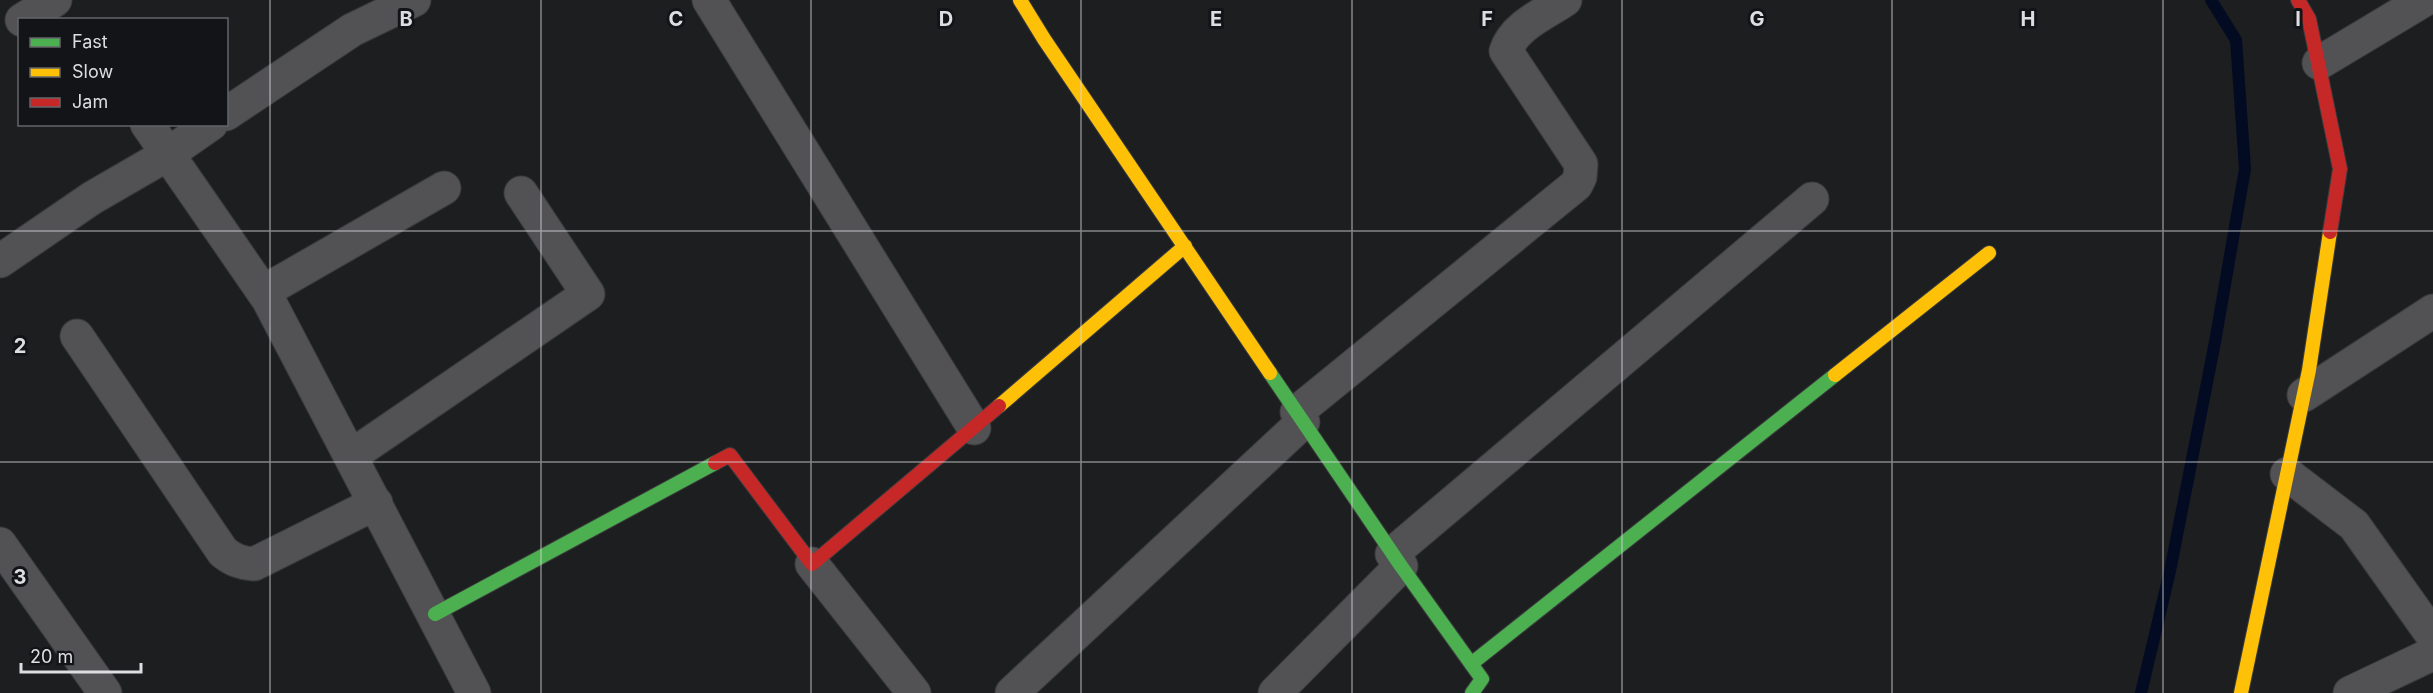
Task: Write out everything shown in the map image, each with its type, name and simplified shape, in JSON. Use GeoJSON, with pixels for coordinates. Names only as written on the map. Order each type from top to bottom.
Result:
{"type":"FeatureCollection","features":[{"type":"Feature","properties":{"kind":"street"},"geometry":{"type":"LineString","coordinates":[[24,18],[55,0]]}},
{"type":"Feature","properties":{"kind":"street"},"geometry":{"type":"LineString","coordinates":[[60,0],[73,18]]}},
{"type":"Feature","properties":{"kind":"street"},"geometry":{"type":"LineString","coordinates":[[228,113],[352,30],[414,0]]}},
{"type":"Feature","properties":{"kind":"street"},"geometry":{"type":"LineString","coordinates":[[709,0],[974,428]]}},
{"type":"Feature","properties":{"kind":"street"},"geometry":{"type":"LineString","coordinates":[[1020,0],[1396,560],[1482,679],[1472,693]]}},
{"type":"Feature","properties":{"kind":"street"},"geometry":{"type":"LineString","coordinates":[[1012,693],[1300,417],[1576,185],[1580,177],[1581,164],[1506,51],[1509,39],[1520,29],[1564,0]]}},
{"type":"Feature","properties":{"kind":"street"},"geometry":{"type":"LineString","coordinates":[[2241,693],[2304,395],[2340,169],[2309,19],[2298,0]]}},
{"type":"Feature","properties":{"kind":"street"},"geometry":{"type":"LineString","coordinates":[[2319,63],[2424,0]]}},
{"type":"Feature","properties":{"kind":"street"},"geometry":{"type":"LineString","coordinates":[[0,32],[18,22]]}},
{"type":"Feature","properties":{"kind":"street"},"geometry":{"type":"LineString","coordinates":[[148,126],[262,292],[435,614],[474,693]]}},
{"type":"Feature","properties":{"kind":"street"},"geometry":{"type":"LineString","coordinates":[[0,261],[92,198],[168,154],[208,126]]}},
{"type":"Feature","properties":{"kind":"street"},"geometry":{"type":"LineString","coordinates":[[262,292],[444,188]]}},
{"type":"Feature","properties":{"kind":"street"},"geometry":{"type":"LineString","coordinates":[[351,456],[588,294],[521,193]]}},
{"type":"Feature","properties":{"kind":"street"},"geometry":{"type":"LineString","coordinates":[[1275,693],[1396,560],[1812,199]]}},
{"type":"Feature","properties":{"kind":"street"},"geometry":{"type":"LineString","coordinates":[[812,564],[1185,246]]}},
{"type":"Feature","properties":{"kind":"street"},"geometry":{"type":"LineString","coordinates":[[1471,664],[1989,253]]}},
{"type":"Feature","properties":{"kind":"street"},"geometry":{"type":"LineString","coordinates":[[2304,395],[2433,312]]}},
{"type":"Feature","properties":{"kind":"street"},"geometry":{"type":"LineString","coordinates":[[77,336],[223,552],[231,558],[241,563],[254,564],[376,503]]}},
{"type":"Feature","properties":{"kind":"street"},"geometry":{"type":"LineString","coordinates":[[435,614],[729,455],[914,693]]}},
{"type":"Feature","properties":{"kind":"street"},"geometry":{"type":"LineString","coordinates":[[2287,474],[2354,525],[2432,643],[2350,693]]}},
{"type":"Feature","properties":{"kind":"street"},"geometry":{"type":"LineString","coordinates":[[0,544],[105,693]]}},
{"type":"Feature","properties":{"kind":"waterway"},"geometry":{"type":"LineString","coordinates":[[2141,693],[2170,571],[2215,342],[2245,169],[2236,40],[2211,0]]}},
{"type":"Feature","properties":{"kind":"traffic: fast"},"geometry":{"type":"LineString","coordinates":[[1270,373],[1401,566],[1482,679],[1472,693]]}},
{"type":"Feature","properties":{"kind":"traffic: fast"},"geometry":{"type":"LineString","coordinates":[[1471,664],[1835,375]]}},
{"type":"Feature","properties":{"kind":"traffic: fast"},"geometry":{"type":"LineString","coordinates":[[435,614],[715,463]]}},
{"type":"Feature","properties":{"kind":"traffic: slow"},"geometry":{"type":"LineString","coordinates":[[1020,0],[1270,373]]}},
{"type":"Feature","properties":{"kind":"traffic: slow"},"geometry":{"type":"LineString","coordinates":[[2241,693],[2309,370],[2330,232]]}},
{"type":"Feature","properties":{"kind":"traffic: slow"},"geometry":{"type":"LineString","coordinates":[[999,406],[1185,246]]}},
{"type":"Feature","properties":{"kind":"traffic: slow"},"geometry":{"type":"LineString","coordinates":[[1835,375],[1989,253]]}},
{"type":"Feature","properties":{"kind":"traffic: jam"},"geometry":{"type":"LineString","coordinates":[[2298,0],[2309,19],[2340,169],[2330,232]]}},
{"type":"Feature","properties":{"kind":"traffic: jam"},"geometry":{"type":"LineString","coordinates":[[715,463],[730,455],[812,564],[999,406]]}}]}
